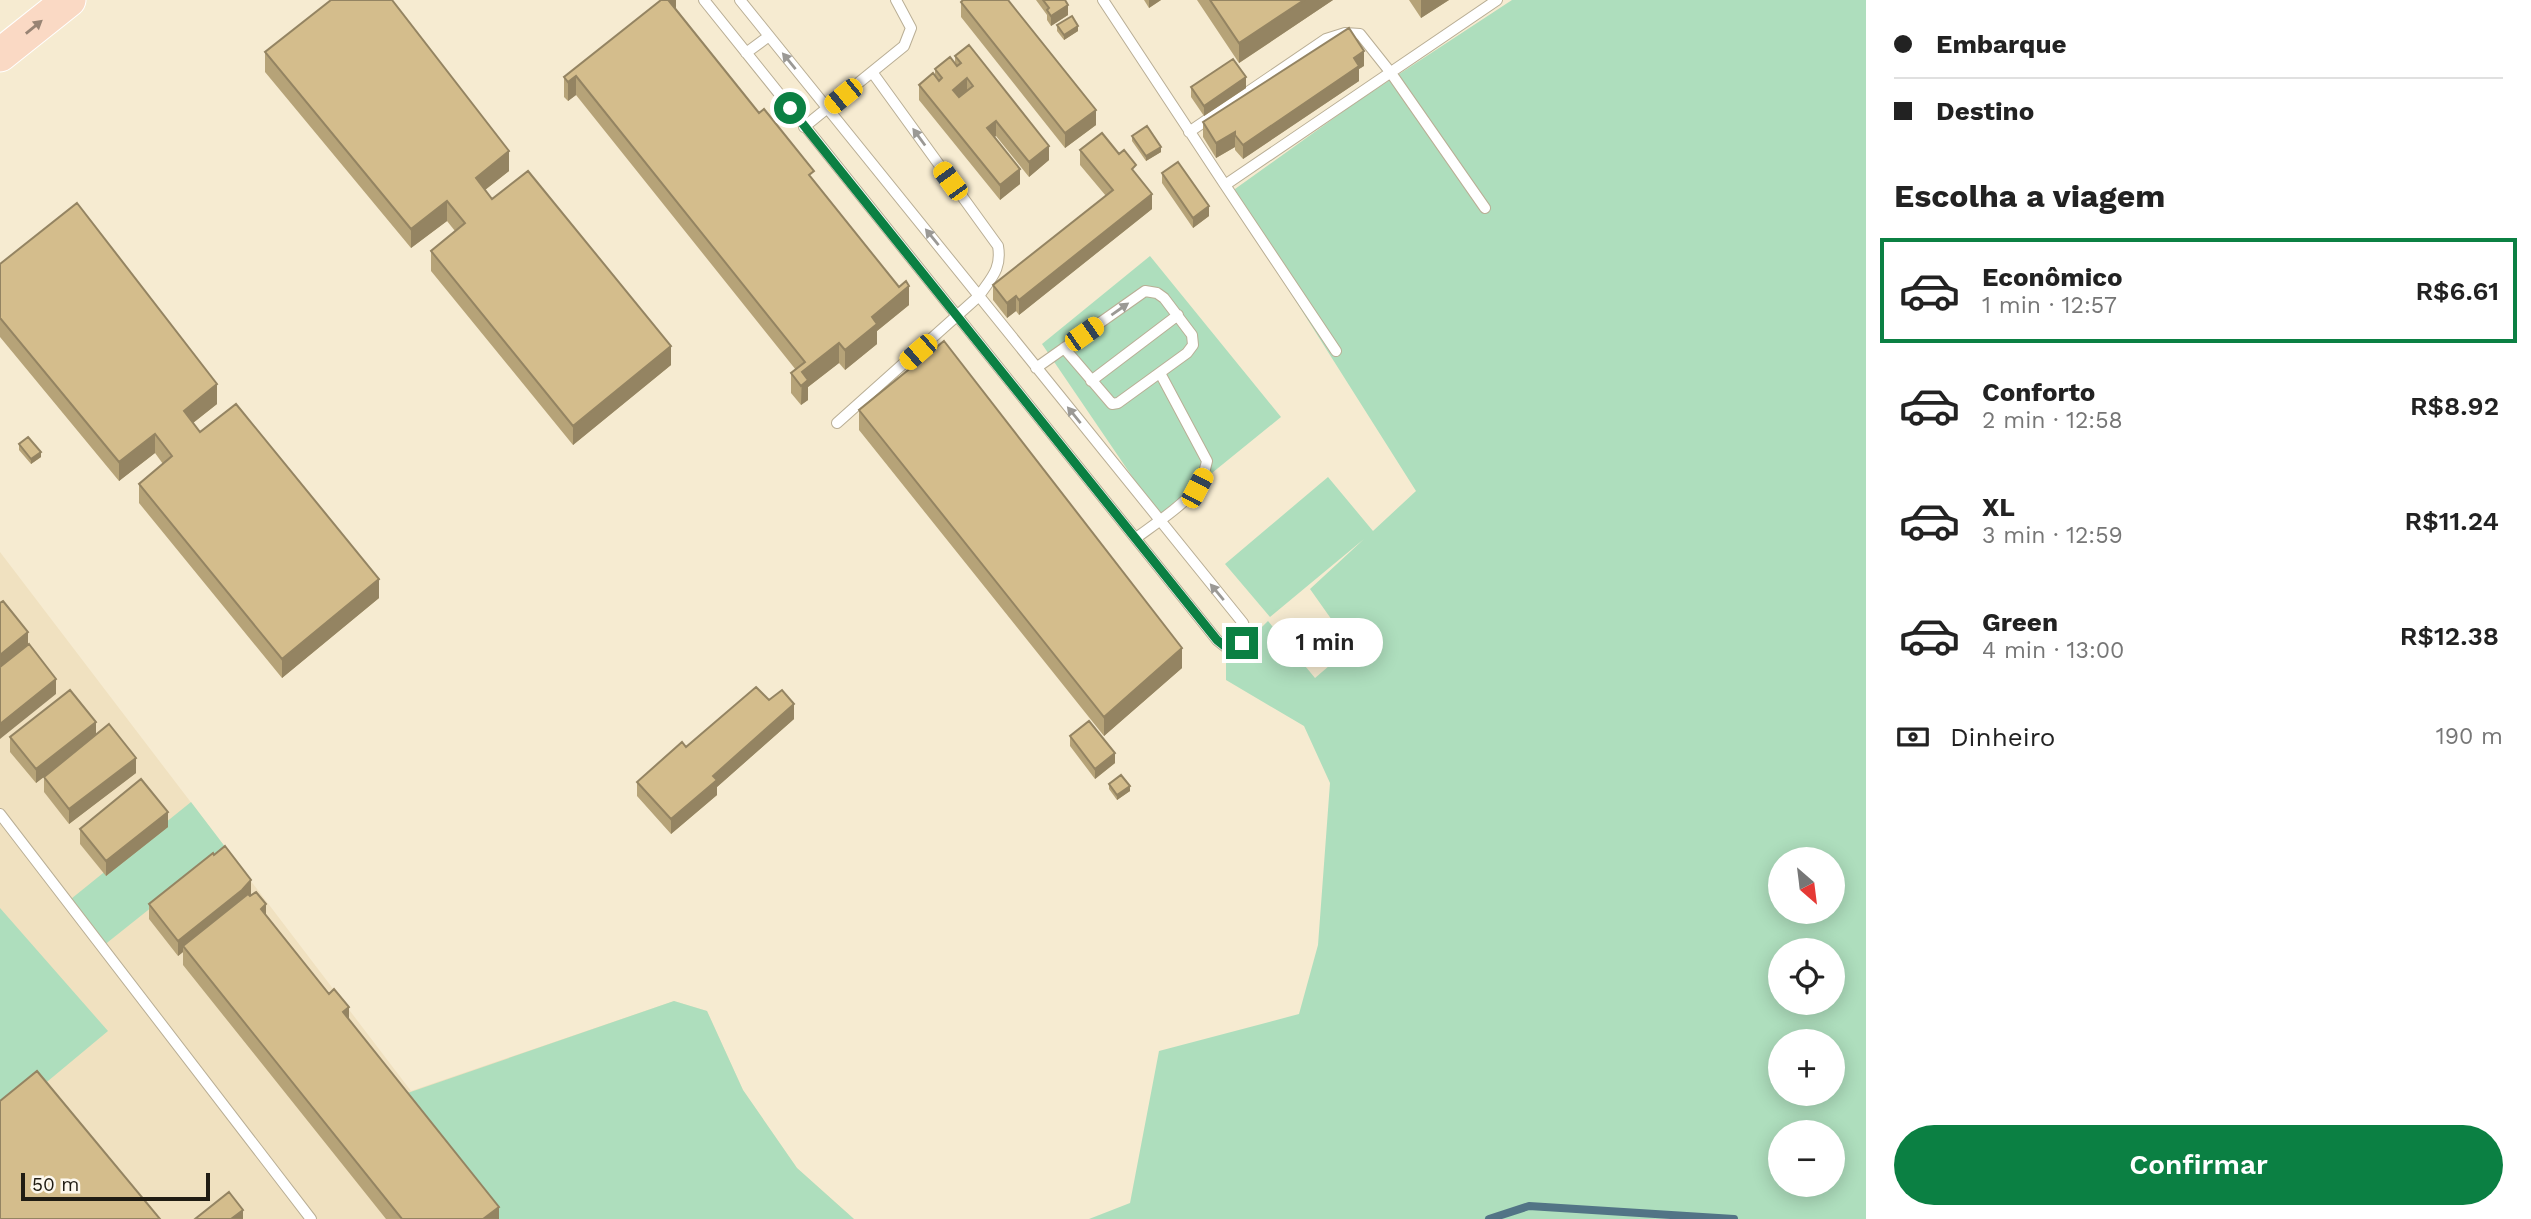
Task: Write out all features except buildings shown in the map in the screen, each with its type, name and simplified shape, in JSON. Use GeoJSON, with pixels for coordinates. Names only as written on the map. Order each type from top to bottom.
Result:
{"type":"FeatureCollection","features":[{"type":"Feature","properties":{"kind":"main road"},"geometry":{"type":"LineString","coordinates":[[0,55],[69,0]]}},
{"type":"Feature","properties":{"kind":"lane"},"geometry":{"type":"LineString","coordinates":[[704,0],[1217,640],[1227,648],[1235,649],[1247,634],[1243,623],[740,0]]}},
{"type":"Feature","properties":{"kind":"lane"},"geometry":{"type":"LineString","coordinates":[[804,127],[904,46],[911,28],[896,0]]}},
{"type":"Feature","properties":{"kind":"lane"},"geometry":{"type":"LineString","coordinates":[[1103,0],[1336,351]]}},
{"type":"Feature","properties":{"kind":"lane"},"geometry":{"type":"LineString","coordinates":[[1225,184],[1497,0]]}},
{"type":"Feature","properties":{"kind":"lane"},"geometry":{"type":"LineString","coordinates":[[1189,132],[1326,39],[1345,33],[1360,34],[1391,73],[1485,208]]}},
{"type":"Feature","properties":{"kind":"lane"},"geometry":{"type":"LineString","coordinates":[[746,53],[769,36]]}},
{"type":"Feature","properties":{"kind":"lane"},"geometry":{"type":"LineString","coordinates":[[837,423],[979,296],[997,271],[1000,259],[998,246],[872,72]]}},
{"type":"Feature","properties":{"kind":"lane"},"geometry":{"type":"LineString","coordinates":[[1037,368],[1064,348],[1145,291],[1157,293],[1164,298],[1192,334],[1193,345],[1187,353],[1160,373],[1118,403],[1112,404],[1064,348]]}},
{"type":"Feature","properties":{"kind":"lane"},"geometry":{"type":"LineString","coordinates":[[1091,381],[1178,315]]}},
{"type":"Feature","properties":{"kind":"lane"},"geometry":{"type":"LineString","coordinates":[[1136,538],[1159,522],[1197,488],[1207,461],[1160,373]]}},
{"type":"Feature","properties":{"kind":"lane"},"geometry":{"type":"LineString","coordinates":[[0,814],[311,1219]]}},
{"type":"Feature","properties":{"kind":"shaded area"},"geometry":{"type":"Polygon","coordinates":[[[0,552],[411,1091],[674,1001],[707,1011],[743,1090],[797,1168],[854,1219],[0,1219],[0,552]]]}},
{"type":"Feature","properties":{"kind":"green space"},"geometry":{"type":"Polygon","coordinates":[[[1512,0],[1866,0],[1866,1219],[1089,1219],[1130,1203],[1159,1051],[1299,1014],[1318,945],[1330,783],[1304,726],[1226,680],[1226,662],[1268,621],[1315,678],[1351,647],[1310,589],[1364,539],[1270,617],[1225,564],[1328,477],[1373,531],[1416,491],[1228,194],[1355,103],[1512,0]]]}},
{"type":"Feature","properties":{"kind":"green space"},"geometry":{"type":"Polygon","coordinates":[[[1150,256],[1281,417],[1159,516],[1042,344],[1150,256]]]}},
{"type":"Feature","properties":{"kind":"green space"},"geometry":{"type":"Polygon","coordinates":[[[191,802],[226,848],[103,946],[66,903],[191,802]]]}},
{"type":"Feature","properties":{"kind":"green space"},"geometry":{"type":"Polygon","coordinates":[[[0,908],[108,1031],[0,1121],[0,908]]]}},
{"type":"Feature","properties":{"kind":"green space"},"geometry":{"type":"Polygon","coordinates":[[[674,1001],[707,1011],[743,1090],[797,1168],[854,1219],[493,1219],[396,1097],[674,1001]]]}},
{"type":"Feature","properties":{"kind":"waterway"},"geometry":{"type":"LineString","coordinates":[[1489,1219],[1529,1206],[1734,1219]]}},
{"type":"Feature","properties":{"kind":"route"},"geometry":{"type":"LineString","coordinates":[[790,108],[1217,640],[1227,648],[1235,649],[1242,643]]}}]}
